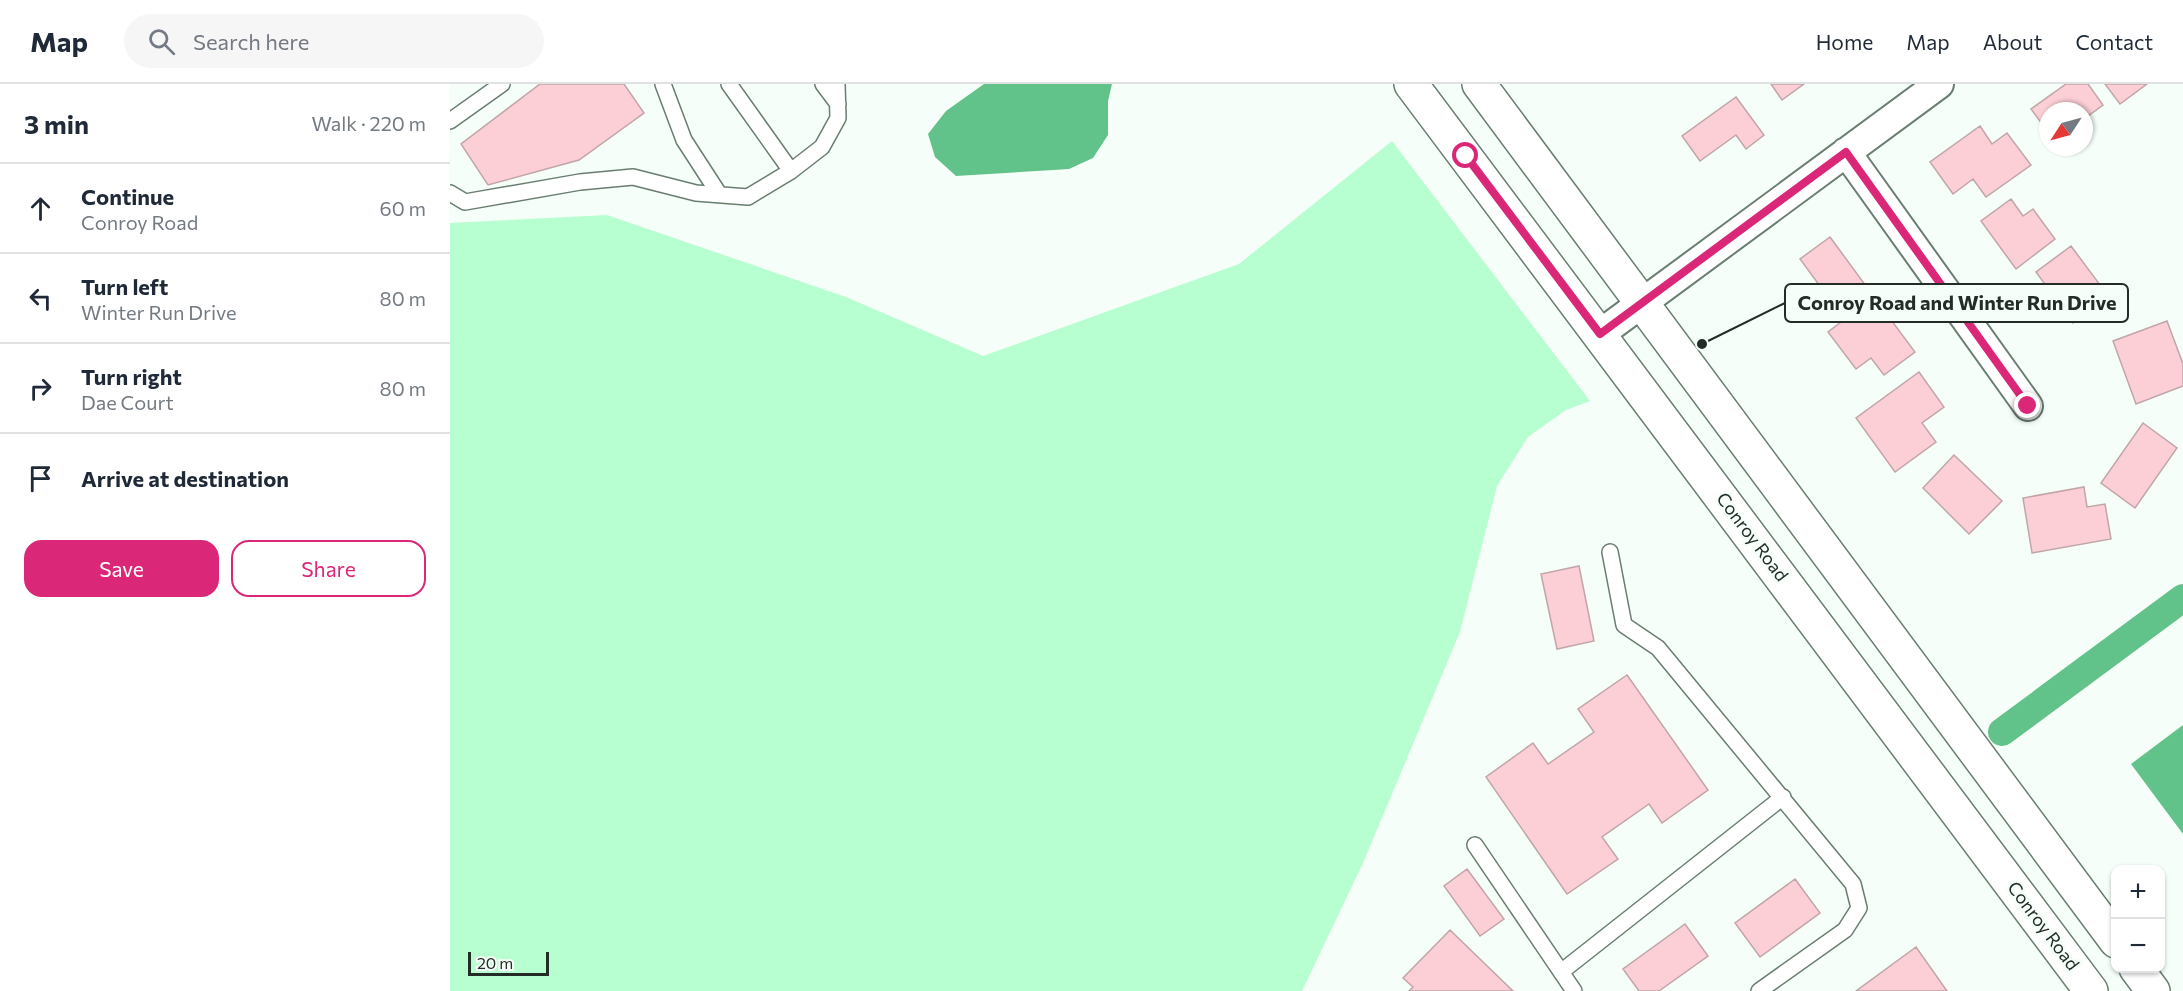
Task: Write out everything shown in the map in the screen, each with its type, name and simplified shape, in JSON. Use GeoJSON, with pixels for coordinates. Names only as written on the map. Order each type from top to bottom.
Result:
{"type":"FeatureCollection","features":[{"type":"Feature","properties":{"kind":"main road","name":"Conroy Road"},"geometry":{"type":"LineString","coordinates":[[1411,84],[2091,991]]}},
{"type":"Feature","properties":{"kind":"main road"},"geometry":{"type":"LineString","coordinates":[[1479,84],[2111,935]]}},
{"type":"Feature","properties":{"kind":"main road"},"geometry":{"type":"LineString","coordinates":[[2139,973],[2153,991]]}},
{"type":"Feature","properties":{"kind":"street"},"geometry":{"type":"LineString","coordinates":[[1600,334],[1939,84]]}},
{"type":"Feature","properties":{"kind":"street"},"geometry":{"type":"LineString","coordinates":[[1846,152],[2028,406]]}},
{"type":"Feature","properties":{"kind":"lane"},"geometry":{"type":"LineString","coordinates":[[450,121],[502,84]]}},
{"type":"Feature","properties":{"kind":"lane"},"geometry":{"type":"LineString","coordinates":[[663,84],[684,140],[719,195]]}},
{"type":"Feature","properties":{"kind":"lane"},"geometry":{"type":"LineString","coordinates":[[729,84],[791,171]]}},
{"type":"Feature","properties":{"kind":"lane"},"geometry":{"type":"LineString","coordinates":[[824,84],[838,104]]}},
{"type":"Feature","properties":{"kind":"lane"},"geometry":{"type":"LineString","coordinates":[[450,193],[465,202],[580,182],[633,177],[696,193],[748,197],[791,171],[822,147],[838,118],[837,84]]}},
{"type":"Feature","properties":{"kind":"lane"},"geometry":{"type":"LineString","coordinates":[[1610,552],[1624,625],[1658,648],[1853,884],[1859,908],[1845,930],[1760,991]]}},
{"type":"Feature","properties":{"kind":"lane"},"geometry":{"type":"LineString","coordinates":[[1561,972],[1783,797]]}},
{"type":"Feature","properties":{"kind":"lane"},"geometry":{"type":"LineString","coordinates":[[1475,845],[1574,991]]}},
{"type":"Feature","properties":{"kind":"shaded area"},"geometry":{"type":"Polygon","coordinates":[[[984,84],[1112,84],[1108,101],[1108,135],[1093,158],[1069,169],[956,176],[935,157],[928,134],[946,111],[984,84]]]}},
{"type":"Feature","properties":{"kind":"shaded area"},"geometry":{"type":"Polygon","coordinates":[[[1392,141],[1590,401],[1566,410],[1528,437],[1497,486],[1460,632],[1363,863],[1302,991],[450,991],[450,223],[607,215],[846,297],[983,356],[1239,264],[1392,141]]]}},
{"type":"Feature","properties":{"kind":"shaded area"},"geometry":{"type":"Polygon","coordinates":[[[2183,725],[2183,834],[2131,764],[2183,725]]]}},
{"type":"Feature","properties":{"kind":"building"},"geometry":{"type":"Polygon","coordinates":[[[540,84],[624,84],[644,113],[579,160],[488,185],[461,144],[540,84]]]}},
{"type":"Feature","properties":{"kind":"building"},"geometry":{"type":"Polygon","coordinates":[[[1771,84],[1804,84],[1782,100],[1771,84]]]}},
{"type":"Feature","properties":{"kind":"building"},"geometry":{"type":"Polygon","coordinates":[[[2066,84],[2088,84],[2103,105],[2093,112],[2093,102],[2041,102],[2066,84]]]}},
{"type":"Feature","properties":{"kind":"building"},"geometry":{"type":"Polygon","coordinates":[[[2105,84],[2147,84],[2120,104],[2105,84]]]}},
{"type":"Feature","properties":{"kind":"building"},"geometry":{"type":"Polygon","coordinates":[[[1736,97],[1764,135],[1746,149],[1736,135],[1700,161],[1682,136],[1736,97]]]}},
{"type":"Feature","properties":{"kind":"building"},"geometry":{"type":"Polygon","coordinates":[[[2039,103],[2039,120],[2031,109],[2039,103]]]}},
{"type":"Feature","properties":{"kind":"building"},"geometry":{"type":"Polygon","coordinates":[[[1980,126],[1992,144],[2007,133],[2031,165],[1986,197],[1973,179],[1953,194],[1930,162],[1980,126]]]}},
{"type":"Feature","properties":{"kind":"building"},"geometry":{"type":"Polygon","coordinates":[[[2011,199],[2023,216],[2033,209],[2055,239],[2016,269],[1981,221],[2011,199]]]}},
{"type":"Feature","properties":{"kind":"building"},"geometry":{"type":"Polygon","coordinates":[[[1830,237],[1866,286],[1836,308],[1800,259],[1830,237]]]}},
{"type":"Feature","properties":{"kind":"building"},"geometry":{"type":"Polygon","coordinates":[[[2071,246],[2109,297],[2073,323],[2036,272],[2071,246]]]}},
{"type":"Feature","properties":{"kind":"building"},"geometry":{"type":"Polygon","coordinates":[[[1874,297],[1915,352],[1884,375],[1871,358],[1856,369],[1828,332],[1874,297]]]}},
{"type":"Feature","properties":{"kind":"building"},"geometry":{"type":"Polygon","coordinates":[[[2167,321],[2183,364],[2183,386],[2136,404],[2113,341],[2167,321]]]}},
{"type":"Feature","properties":{"kind":"building"},"geometry":{"type":"Polygon","coordinates":[[[1919,372],[1944,407],[1922,423],[1936,442],[1895,472],[1856,418],[1919,372]]]}},
{"type":"Feature","properties":{"kind":"building"},"geometry":{"type":"Polygon","coordinates":[[[2143,423],[2177,448],[2135,508],[2101,483],[2143,423]]]}},
{"type":"Feature","properties":{"kind":"building"},"geometry":{"type":"Polygon","coordinates":[[[1954,455],[2002,501],[1969,534],[1923,488],[1954,455]]]}},
{"type":"Feature","properties":{"kind":"building"},"geometry":{"type":"Polygon","coordinates":[[[2084,487],[2087,507],[2105,504],[2111,539],[2032,553],[2023,498],[2084,487]]]}},
{"type":"Feature","properties":{"kind":"building"},"geometry":{"type":"Polygon","coordinates":[[[1579,566],[1594,641],[1557,649],[1541,574],[1579,566]]]}},
{"type":"Feature","properties":{"kind":"building"},"geometry":{"type":"Polygon","coordinates":[[[1627,675],[1708,790],[1662,823],[1649,804],[1602,837],[1618,859],[1567,894],[1486,777],[1533,743],[1548,764],[1594,732],[1578,709],[1627,675]]]}},
{"type":"Feature","properties":{"kind":"building"},"geometry":{"type":"Polygon","coordinates":[[[1467,869],[1504,919],[1480,936],[1444,886],[1467,869]]]}},
{"type":"Feature","properties":{"kind":"building"},"geometry":{"type":"Polygon","coordinates":[[[1795,879],[1820,913],[1760,957],[1735,923],[1795,879]]]}},
{"type":"Feature","properties":{"kind":"building"},"geometry":{"type":"Polygon","coordinates":[[[1685,924],[1708,956],[1659,991],[1639,991],[1623,969],[1685,924]]]}},
{"type":"Feature","properties":{"kind":"building"},"geometry":{"type":"Polygon","coordinates":[[[1450,930],[1513,991],[1409,991],[1413,987],[1403,978],[1450,930]]]}},
{"type":"Feature","properties":{"kind":"building"},"geometry":{"type":"Polygon","coordinates":[[[1916,947],[1947,991],[1856,991],[1916,947]]]}},
{"type":"Feature","properties":{"kind":"waterway"},"geometry":{"type":"LineString","coordinates":[[2002,732],[2183,598]]}},
{"type":"Feature","properties":{"kind":"place","name":"Conroy Road and Winter Run Drive"},"geometry":{"type":"Point","coordinates":[1702,344]}},
{"type":"Feature","properties":{"kind":"route"},"geometry":{"type":"LineString","coordinates":[[1466,156],[1600,334],[1846,152],[2028,406]]}}]}
